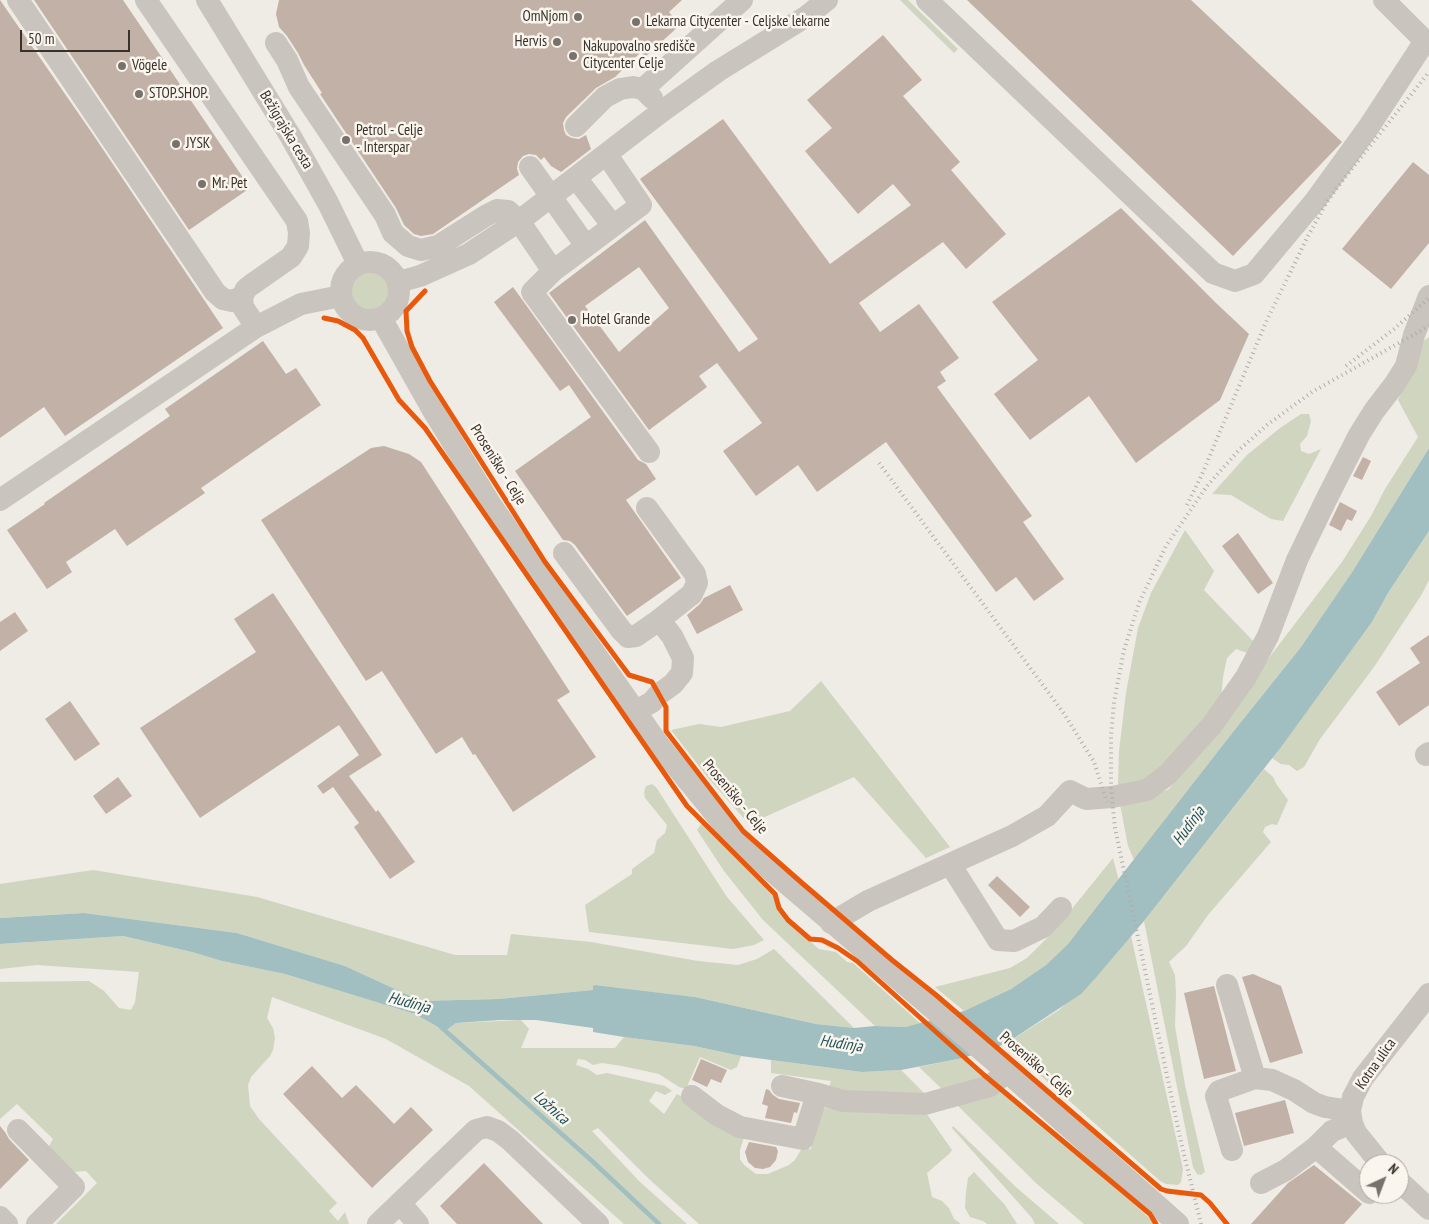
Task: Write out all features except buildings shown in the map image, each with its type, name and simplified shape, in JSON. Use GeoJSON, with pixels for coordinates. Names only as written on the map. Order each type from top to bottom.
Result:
{"type":"FeatureCollection","features":[{"type":"Feature","properties":{"kind":"street"},"geometry":{"type":"LineString","coordinates":[[18,0],[215,292],[223,299],[232,301],[242,297]]}},
{"type":"Feature","properties":{"kind":"street"},"geometry":{"type":"LineString","coordinates":[[146,0],[297,221],[300,233],[298,246],[291,257],[246,289],[242,297],[242,307],[256,328]]}},
{"type":"Feature","properties":{"kind":"street","name":"Bežigrajska cesta"},"geometry":{"type":"LineString","coordinates":[[207,0],[291,137],[328,203],[358,264]]}},
{"type":"Feature","properties":{"kind":"street"},"geometry":{"type":"LineString","coordinates":[[643,89],[742,0]]}},
{"type":"Feature","properties":{"kind":"street"},"geometry":{"type":"LineString","coordinates":[[398,282],[420,276],[468,254],[519,221],[661,112],[718,71],[807,16],[827,0]]}},
{"type":"Feature","properties":{"kind":"street"},"geometry":{"type":"LineString","coordinates":[[928,0],[1213,273],[1235,281],[1254,274],[1315,201],[1368,128],[1425,40],[1384,0]]}},
{"type":"Feature","properties":{"kind":"street"},"geometry":{"type":"LineString","coordinates":[[244,61],[254,52],[281,40],[287,60],[299,87],[385,214],[393,234],[408,246],[421,250],[438,246],[487,215],[497,210],[508,211],[519,221],[553,271]]}},
{"type":"Feature","properties":{"kind":"street"},"geometry":{"type":"LineString","coordinates":[[576,126],[605,97],[620,89],[633,87],[643,89],[652,98],[661,112]]}},
{"type":"Feature","properties":{"kind":"street"},"geometry":{"type":"LineString","coordinates":[[607,155],[641,206],[553,271],[532,292],[649,452]]}},
{"type":"Feature","properties":{"kind":"street"},"geometry":{"type":"LineString","coordinates":[[530,167],[586,246]]}},
{"type":"Feature","properties":{"kind":"street"},"geometry":{"type":"LineString","coordinates":[[576,178],[613,226]]}},
{"type":"Feature","properties":{"kind":"street"},"geometry":{"type":"LineString","coordinates":[[381,264],[386,247],[393,234]]}},
{"type":"Feature","properties":{"kind":"street"},"geometry":{"type":"LineString","coordinates":[[366,262],[381,264],[389,268],[398,282],[399,296],[397,304],[393,310],[381,318],[364,320],[356,316],[344,304],[341,286],[344,277],[358,264],[366,262]]}},
{"type":"Feature","properties":{"kind":"street"},"geometry":{"type":"LineString","coordinates":[[0,500],[256,328],[301,304],[342,296]]}},
{"type":"Feature","properties":{"kind":"street"},"geometry":{"type":"LineString","coordinates":[[831,923],[868,901],[1012,836],[1047,816],[1070,791],[1086,798],[1106,798],[1147,790],[1167,774],[1212,725],[1246,677],[1268,636],[1297,560],[1359,435],[1406,366],[1414,335],[1429,296]]}},
{"type":"Feature","properties":{"kind":"street"},"geometry":{"type":"LineString","coordinates":[[381,318],[434,412],[491,505],[659,745],[739,843],[831,923],[922,998],[1178,1224]]}},
{"type":"Feature","properties":{"kind":"street"},"geometry":{"type":"LineString","coordinates":[[564,553],[620,630],[628,637],[636,636],[660,620],[692,594],[697,583],[695,574],[647,508]]}},
{"type":"Feature","properties":{"kind":"street"},"geometry":{"type":"LineString","coordinates":[[636,711],[652,702],[659,694],[673,684],[682,673],[683,658],[672,636],[660,620]]}},
{"type":"Feature","properties":{"kind":"street"},"geometry":{"type":"LineString","coordinates":[[950,864],[998,940],[1014,941],[1043,927],[1061,908]]}},
{"type":"Feature","properties":{"kind":"street"},"geometry":{"type":"LineString","coordinates":[[1226,985],[1255,1078]]}},
{"type":"Feature","properties":{"kind":"street","name":"Kotna ulica"},"geometry":{"type":"LineString","coordinates":[[1351,1117],[1353,1097],[1363,1078],[1429,994]]}},
{"type":"Feature","properties":{"kind":"street"},"geometry":{"type":"LineString","coordinates":[[782,1086],[819,1094],[843,1102],[925,1104],[990,1086],[1004,1070]]}},
{"type":"Feature","properties":{"kind":"street"},"geometry":{"type":"LineString","coordinates":[[1232,1150],[1216,1096],[1219,1091],[1255,1078],[1272,1080],[1320,1105],[1351,1117]]}},
{"type":"Feature","properties":{"kind":"street"},"geometry":{"type":"LineString","coordinates":[[692,1096],[717,1115],[740,1127],[803,1139],[819,1094]]}},
{"type":"Feature","properties":{"kind":"street"},"geometry":{"type":"LineString","coordinates":[[1262,1183],[1286,1170],[1351,1117]]}},
{"type":"Feature","properties":{"kind":"street"},"geometry":{"type":"LineString","coordinates":[[1351,1117],[1356,1132],[1373,1154]]}},
{"type":"Feature","properties":{"kind":"street"},"geometry":{"type":"LineString","coordinates":[[378,1224],[476,1130],[487,1127],[498,1131],[510,1140],[598,1224]]}},
{"type":"Feature","properties":{"kind":"street"},"geometry":{"type":"LineString","coordinates":[[18,1130],[74,1187],[37,1224]]}},
{"type":"Feature","properties":{"kind":"street"},"geometry":{"type":"LineString","coordinates":[[1316,1147],[1359,1184]]}},
{"type":"Feature","properties":{"kind":"street"},"geometry":{"type":"LineString","coordinates":[[1409,1190],[1429,1209]]}},
{"type":"Feature","properties":{"kind":"street"},"geometry":{"type":"LineString","coordinates":[[400,1203],[418,1224]]}},
{"type":"Feature","properties":{"kind":"street"},"geometry":{"type":"LineString","coordinates":[[0,1217],[7,1224]]}},
{"type":"Feature","properties":{"kind":"green space"},"geometry":{"type":"Polygon","coordinates":[[[900,0],[908,0],[958,49],[954,53],[900,0]]]}},
{"type":"Feature","properties":{"kind":"green space"},"geometry":{"type":"Polygon","coordinates":[[[370,270],[385,276],[391,291],[385,306],[370,312],[355,306],[349,291],[355,276],[370,270]]]}},
{"type":"Feature","properties":{"kind":"green space"},"geometry":{"type":"Polygon","coordinates":[[[1429,337],[1429,448],[1355,569],[1301,647],[1134,860],[1128,846],[1119,799],[1153,796],[1169,789],[1342,562],[1418,437],[1398,400],[1423,341],[1429,337]]]}},
{"type":"Feature","properties":{"kind":"green space"},"geometry":{"type":"Polygon","coordinates":[[[1301,414],[1309,414],[1311,421],[1307,436],[1300,444],[1301,451],[1309,454],[1321,449],[1283,521],[1271,519],[1231,495],[1212,494],[1247,455],[1280,428],[1301,414]]]}},
{"type":"Feature","properties":{"kind":"green space"},"geometry":{"type":"Polygon","coordinates":[[[1185,530],[1214,571],[1204,590],[1255,643],[1247,653],[1236,649],[1227,658],[1221,700],[1163,765],[1135,787],[1118,785],[1119,751],[1126,693],[1138,628],[1151,593],[1185,530]]]}},
{"type":"Feature","properties":{"kind":"green space"},"geometry":{"type":"Polygon","coordinates":[[[1429,531],[1429,580],[1422,594],[1374,667],[1320,739],[1304,767],[1297,771],[1289,765],[1281,764],[1272,758],[1372,622],[1388,593],[1429,531]]]}},
{"type":"Feature","properties":{"kind":"green space"},"geometry":{"type":"Polygon","coordinates":[[[821,681],[950,847],[926,858],[854,777],[749,824],[709,779],[671,730],[699,724],[721,727],[790,711],[821,681]]]}},
{"type":"Feature","properties":{"kind":"green space"},"geometry":{"type":"Polygon","coordinates":[[[1264,769],[1273,777],[1288,800],[1277,825],[1272,824],[1265,827],[1263,832],[1271,842],[1208,915],[1186,946],[1169,962],[1175,975],[1175,1026],[1185,1085],[1205,1172],[1201,1175],[1197,1174],[1193,1167],[1144,921],[1264,769]]]}},
{"type":"Feature","properties":{"kind":"green space"},"geometry":{"type":"Polygon","coordinates":[[[652,784],[656,787],[727,897],[764,940],[754,945],[733,949],[589,932],[585,905],[632,874],[632,869],[654,853],[657,840],[665,833],[667,825],[645,798],[646,786],[652,784]]]}},
{"type":"Feature","properties":{"kind":"green space"},"geometry":{"type":"Polygon","coordinates":[[[702,823],[775,896],[774,899],[781,906],[784,919],[819,949],[836,952],[847,962],[853,963],[921,1024],[906,1027],[875,1026],[763,920],[724,871],[697,830],[702,823]]]}},
{"type":"Feature","properties":{"kind":"green space"},"geometry":{"type":"Polygon","coordinates":[[[1113,858],[1119,881],[1068,944],[1046,965],[1011,989],[964,1011],[935,987],[1010,968],[1027,958],[1054,931],[1113,858]]]}},
{"type":"Feature","properties":{"kind":"green space"},"geometry":{"type":"Polygon","coordinates":[[[93,870],[257,897],[455,955],[507,955],[511,934],[591,942],[698,961],[738,965],[757,959],[774,949],[854,1028],[816,1024],[695,997],[595,985],[593,990],[499,999],[421,1001],[345,966],[237,933],[84,913],[0,918],[0,884],[93,870]]]}},
{"type":"Feature","properties":{"kind":"green space"},"geometry":{"type":"Polygon","coordinates":[[[123,936],[222,961],[285,974],[415,1014],[445,1031],[456,1023],[521,1020],[529,1029],[521,1048],[615,1048],[624,1037],[694,1046],[741,1056],[737,1067],[731,1070],[700,1057],[686,1089],[679,1087],[659,1074],[602,1063],[593,1065],[585,1060],[578,1059],[576,1065],[588,1069],[597,1075],[607,1073],[665,1086],[672,1091],[665,1095],[656,1091],[649,1101],[664,1114],[677,1094],[745,1134],[740,1150],[740,1159],[744,1165],[756,1174],[768,1174],[789,1165],[795,1160],[802,1148],[811,1149],[817,1117],[822,1108],[924,1110],[952,1150],[927,1173],[932,1197],[942,1201],[949,1208],[954,1219],[961,1224],[699,1224],[649,1179],[598,1128],[592,1131],[639,1181],[687,1224],[624,1224],[469,1086],[386,1039],[272,997],[267,1018],[273,1028],[275,1038],[273,1050],[251,1077],[248,1085],[250,1106],[259,1119],[337,1203],[329,1211],[338,1221],[345,1212],[349,1224],[56,1224],[97,1183],[86,1171],[71,1172],[48,1148],[53,1139],[17,1104],[0,1119],[0,982],[89,981],[104,991],[119,1008],[131,1010],[135,1002],[139,972],[37,965],[0,969],[0,944],[123,936]]]}},
{"type":"Feature","properties":{"kind":"green space"},"geometry":{"type":"Polygon","coordinates":[[[1131,936],[1183,1169],[1181,1182],[1178,1185],[1166,1184],[1160,1181],[1005,1044],[1059,1010],[1100,973],[1131,936]]]}},
{"type":"Feature","properties":{"kind":"green space"},"geometry":{"type":"Polygon","coordinates":[[[963,1058],[981,1073],[983,1078],[944,1091],[919,1067],[963,1058]]]}},
{"type":"Feature","properties":{"kind":"green space"},"geometry":{"type":"Polygon","coordinates":[[[771,1060],[862,1072],[901,1070],[926,1095],[828,1090],[831,1081],[771,1073],[771,1060]]]}},
{"type":"Feature","properties":{"kind":"green space"},"geometry":{"type":"Polygon","coordinates":[[[999,1087],[1155,1224],[1084,1224],[1037,1184],[952,1100],[999,1087]]]}},
{"type":"Feature","properties":{"kind":"green space"},"geometry":{"type":"Polygon","coordinates":[[[953,1126],[1017,1188],[1059,1224],[1035,1224],[1032,1218],[952,1128],[953,1126]]]}},
{"type":"Feature","properties":{"kind":"green space"},"geometry":{"type":"Polygon","coordinates":[[[974,1172],[1005,1205],[1017,1224],[987,1224],[970,1217],[965,1208],[966,1192],[968,1178],[974,1172]]]}},
{"type":"Feature","properties":{"kind":"water","name":"Hudinja"},"geometry":{"type":"Polygon","coordinates":[[[1429,448],[1429,531],[1388,593],[1372,622],[1281,747],[1144,921],[1100,973],[1081,994],[1005,1044],[963,1058],[901,1070],[862,1072],[741,1056],[694,1046],[593,1032],[593,1028],[536,1020],[456,1023],[445,1031],[415,1014],[285,974],[222,961],[123,936],[0,944],[0,918],[84,913],[237,933],[345,966],[421,1001],[499,999],[593,990],[595,985],[695,997],[816,1024],[854,1028],[875,1026],[906,1027],[964,1011],[1011,989],[1046,965],[1068,944],[1301,647],[1353,571],[1429,448]]]}},
{"type":"Feature","properties":{"kind":"waterway","name":"Ložnica"},"geometry":{"type":"LineString","coordinates":[[441,1027],[591,1160],[659,1224]]}},
{"type":"Feature","properties":{"kind":"railway"},"geometry":{"type":"LineString","coordinates":[[1187,505],[1203,472],[1266,322],[1308,236],[1327,202],[1429,72]]}},
{"type":"Feature","properties":{"kind":"railway"},"geometry":{"type":"LineString","coordinates":[[1346,366],[1394,329],[1429,298]]}},
{"type":"Feature","properties":{"kind":"railway"},"geometry":{"type":"LineString","coordinates":[[1201,1224],[1181,1142],[1115,828],[1111,788],[1111,736],[1114,702],[1124,650],[1139,603],[1166,546],[1207,486],[1239,450],[1267,425],[1312,392],[1429,326]]}},
{"type":"Feature","properties":{"kind":"railway"},"geometry":{"type":"LineString","coordinates":[[879,463],[1065,715],[1094,762],[1107,802]]}},
{"type":"Feature","properties":{"kind":"cycle path","name":"Proseniško - Celje"},"geometry":{"type":"LineString","coordinates":[[425,291],[406,311],[407,331],[412,347],[430,381],[545,562],[629,675],[652,682],[666,707],[666,731],[743,831],[1161,1189],[1201,1195],[1227,1224]]}},
{"type":"Feature","properties":{"kind":"cycle path"},"geometry":{"type":"LineString","coordinates":[[324,318],[338,321],[355,330],[363,338],[399,400],[425,428],[687,806],[775,894],[779,908],[788,920],[810,939],[822,940],[857,961],[984,1075],[1150,1214],[1156,1224]]}},
{"type":"Feature","properties":{"kind":"place","name":"OmNjom"},"geometry":{"type":"Point","coordinates":[578,17]}},
{"type":"Feature","properties":{"kind":"place","name":"Lekarna Citycenter - Celjske lekarne"},"geometry":{"type":"Point","coordinates":[636,22]}},
{"type":"Feature","properties":{"kind":"place","name":"Hervis"},"geometry":{"type":"Point","coordinates":[557,42]}},
{"type":"Feature","properties":{"kind":"place","name":"Nakupovalno središče Citycenter Celje"},"geometry":{"type":"Point","coordinates":[573,56]}},
{"type":"Feature","properties":{"kind":"place","name":"Vögele"},"geometry":{"type":"Point","coordinates":[122,66]}},
{"type":"Feature","properties":{"kind":"place","name":"STOP.SHOP."},"geometry":{"type":"Point","coordinates":[139,94]}},
{"type":"Feature","properties":{"kind":"place","name":"Petrol - Celje - Interspar"},"geometry":{"type":"Point","coordinates":[346,140]}},
{"type":"Feature","properties":{"kind":"place","name":"JYSK"},"geometry":{"type":"Point","coordinates":[176,144]}},
{"type":"Feature","properties":{"kind":"place","name":"Mr. Pet"},"geometry":{"type":"Point","coordinates":[202,184]}},
{"type":"Feature","properties":{"kind":"place","name":"Hotel Grande"},"geometry":{"type":"Point","coordinates":[572,320]}}]}
